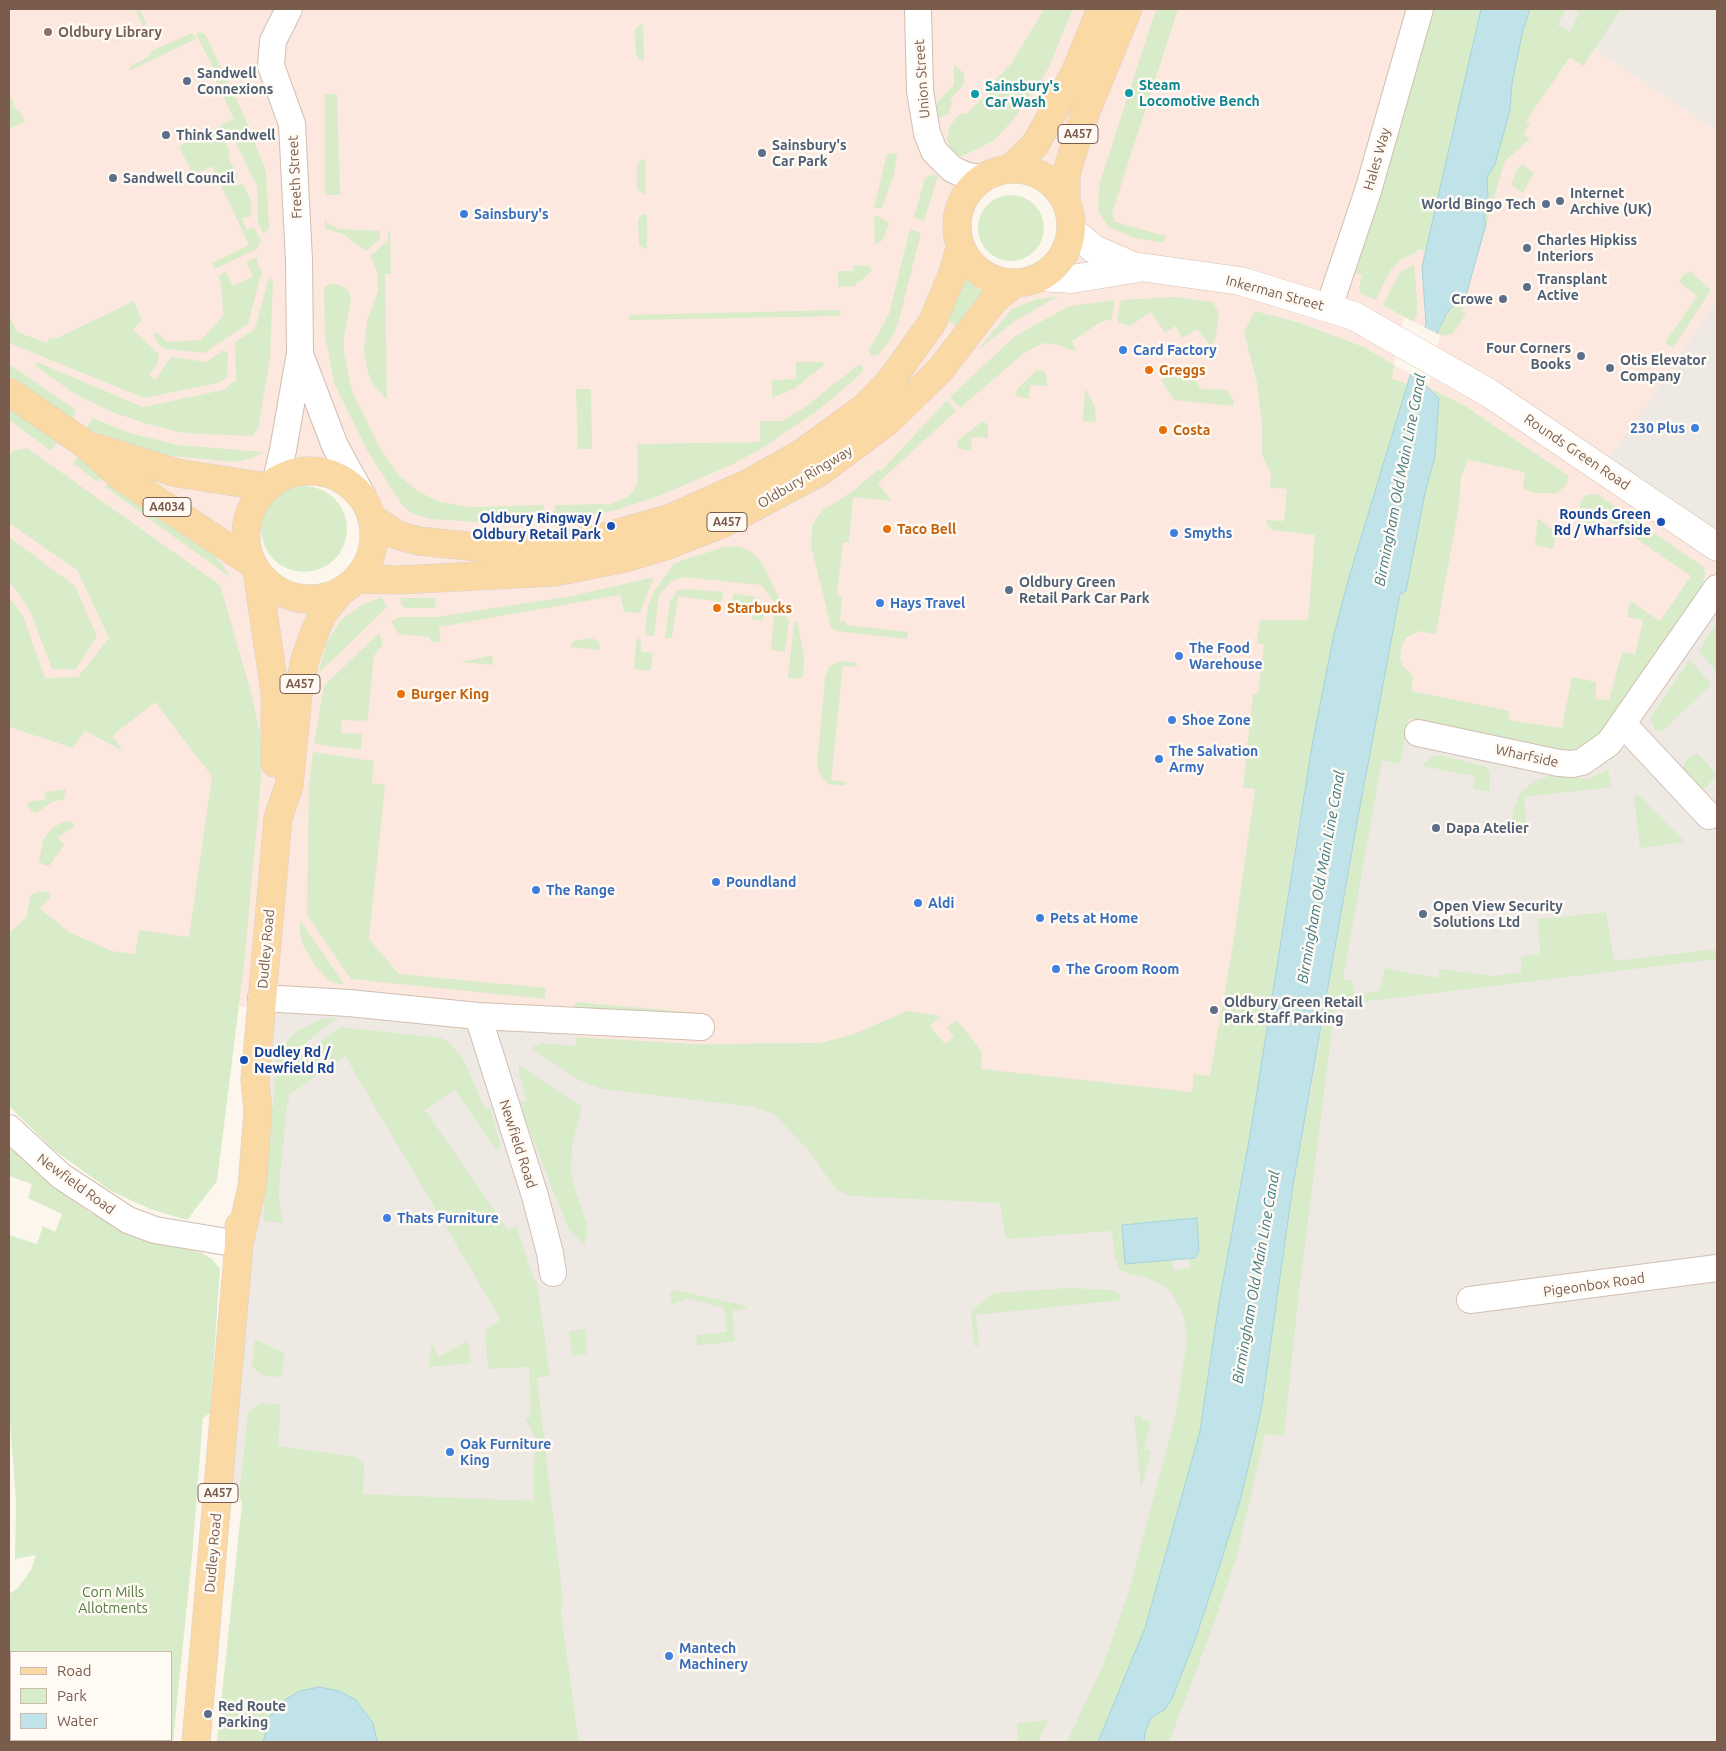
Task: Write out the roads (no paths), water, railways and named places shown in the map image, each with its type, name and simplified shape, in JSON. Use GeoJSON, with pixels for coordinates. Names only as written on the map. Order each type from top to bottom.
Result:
{"type":"FeatureCollection","features":[{"type":"Feature","properties":{"kind":"main road","name":"Oldbury Ringway"},"geometry":{"type":"LineString","coordinates":[[1011,168],[1035,145],[1075,73],[1101,9]]}},
{"type":"Feature","properties":{"kind":"main road","name":"Oldbury Ringway"},"geometry":{"type":"LineString","coordinates":[[1066,202],[1066,174],[1080,128],[1128,9]]}},
{"type":"Feature","properties":{"kind":"main road","name":"Oldbury Ringway"},"geometry":{"type":"LineString","coordinates":[[9,392],[85,444],[120,476],[255,567],[273,587],[297,598],[323,598],[349,585],[399,580],[555,572],[625,558],[668,545],[724,523],[818,473],[888,421],[940,370],[994,300],[1052,269],[1062,257],[1068,246],[1071,230],[1070,211],[1066,202],[1052,183],[1042,175],[1021,168],[996,171],[972,186],[962,199],[957,214],[956,234],[960,247],[968,261],[978,272],[1001,282],[1027,281]]}},
{"type":"Feature","properties":{"kind":"main road","name":"Oldbury Ringway"},"geometry":{"type":"LineString","coordinates":[[85,444],[178,473],[272,484],[308,469],[322,471],[343,479],[367,508],[397,535],[419,541],[486,548],[519,548],[551,546],[601,538],[671,518],[749,483],[816,443],[864,408],[891,380],[932,323],[953,273],[960,247]]}},
{"type":"Feature","properties":{"kind":"main road","name":"A457"},"geometry":{"type":"LineString","coordinates":[[255,567],[247,547],[247,522],[256,501],[272,484]]}},
{"type":"Feature","properties":{"kind":"main road","name":"A457"},"geometry":{"type":"LineString","coordinates":[[349,585],[368,564],[373,547],[375,532],[367,508]]}},
{"type":"Feature","properties":{"kind":"main road","name":"Dudley Road"},"geometry":{"type":"LineString","coordinates":[[196,1742],[240,1244],[252,1187],[258,1112],[254,1080],[278,818],[275,790],[275,692],[255,567]]}},
{"type":"Feature","properties":{"kind":"main road","name":"Dudley Road"},"geometry":{"type":"LineString","coordinates":[[278,818],[289,786],[298,695],[305,659],[324,613],[349,585]]}},
{"type":"Feature","properties":{"kind":"street","name":"Freeth Street"},"geometry":{"type":"LineString","coordinates":[[272,484],[284,450],[300,353],[299,260],[292,124],[271,66],[273,40],[289,9]]}},
{"type":"Feature","properties":{"kind":"street","name":"Union Street"},"geometry":{"type":"LineString","coordinates":[[918,9],[920,91],[927,133],[934,151],[952,169],[967,176],[982,178]]}},
{"type":"Feature","properties":{"kind":"street","name":"Hales Way"},"geometry":{"type":"LineString","coordinates":[[1329,307],[1368,191],[1420,9]]}},
{"type":"Feature","properties":{"kind":"street","name":"Inkerman Street"},"geometry":{"type":"LineString","coordinates":[[1071,230],[1094,249],[1133,266],[1240,281],[1329,307],[1354,316],[1434,360]]}},
{"type":"Feature","properties":{"kind":"street","name":"Inkerman Street"},"geometry":{"type":"LineString","coordinates":[[1027,281],[1072,279],[1143,268]]}},
{"type":"Feature","properties":{"kind":"street","name":"Freeth Street"},"geometry":{"type":"LineString","coordinates":[[300,353],[335,446],[367,508]]}},
{"type":"Feature","properties":{"kind":"street","name":"Rounds Green Road"},"geometry":{"type":"LineString","coordinates":[[1434,360],[1490,393],[1717,547]]}},
{"type":"Feature","properties":{"kind":"street","name":"Wharfside"},"geometry":{"type":"LineString","coordinates":[[1418,733],[1572,764],[1582,762],[1602,749],[1623,724],[1717,588]]}},
{"type":"Feature","properties":{"kind":"street"},"geometry":{"type":"LineString","coordinates":[[1623,724],[1709,816]]}},
{"type":"Feature","properties":{"kind":"street"},"geometry":{"type":"LineString","coordinates":[[261,998],[349,1003],[478,1016],[701,1027]]}},
{"type":"Feature","properties":{"kind":"street","name":"Newfield Road"},"geometry":{"type":"LineString","coordinates":[[478,1016],[535,1196],[553,1273]]}},
{"type":"Feature","properties":{"kind":"street","name":"Newfield Road"},"geometry":{"type":"LineString","coordinates":[[9,1128],[61,1176],[128,1220],[155,1230],[240,1244]]}},
{"type":"Feature","properties":{"kind":"street","name":"Pigeonbox Road"},"geometry":{"type":"LineString","coordinates":[[1470,1300],[1717,1268]]}},
{"type":"Feature","properties":{"kind":"water","name":"Birmingham Old Main Line Canal"},"geometry":{"type":"Polygon","coordinates":[[[1481,9],[1530,9],[1523,30],[1512,83],[1510,110],[1495,164],[1487,177],[1488,196],[1484,220],[1486,224],[1467,292],[1447,313],[1438,331],[1426,386],[1439,398],[1435,456],[1425,493],[1406,591],[1400,594],[1358,817],[1293,1185],[1262,1405],[1255,1438],[1240,1501],[1217,1574],[1195,1640],[1171,1701],[1164,1710],[1151,1718],[1145,1732],[1144,1742],[1098,1742],[1145,1628],[1200,1431],[1219,1302],[1250,1135],[1313,740],[1334,634],[1350,574],[1426,323],[1422,267],[1481,9]]]}},
{"type":"Feature","properties":{"kind":"water"},"geometry":{"type":"Polygon","coordinates":[[[1197,1218],[1199,1251],[1195,1258],[1125,1264],[1122,1225],[1197,1218]]]}},
{"type":"Feature","properties":{"kind":"water"},"geometry":{"type":"Polygon","coordinates":[[[319,1687],[339,1691],[356,1700],[373,1723],[377,1742],[263,1742],[270,1716],[283,1701],[300,1691],[319,1687]]]}},
{"type":"Feature","properties":{"kind":"place","name":"Oldbury Library"},"geometry":{"type":"Point","coordinates":[48,32]}},
{"type":"Feature","properties":{"kind":"place","name":"Sandwell Connexions"},"geometry":{"type":"Point","coordinates":[187,81]}},
{"type":"Feature","properties":{"kind":"place","name":"Steam Locomotive Bench"},"geometry":{"type":"Point","coordinates":[1129,93]}},
{"type":"Feature","properties":{"kind":"place","name":"Sainsbury's Car Wash"},"geometry":{"type":"Point","coordinates":[975,94]}},
{"type":"Feature","properties":{"kind":"place","name":"Think Sandwell"},"geometry":{"type":"Point","coordinates":[166,135]}},
{"type":"Feature","properties":{"kind":"place","name":"Sainsbury's Car Park"},"geometry":{"type":"Point","coordinates":[762,153]}},
{"type":"Feature","properties":{"kind":"place","name":"Sandwell Council"},"geometry":{"type":"Point","coordinates":[113,178]}},
{"type":"Feature","properties":{"kind":"place","name":"Internet Archive (UK)"},"geometry":{"type":"Point","coordinates":[1560,201]}},
{"type":"Feature","properties":{"kind":"place","name":"World Bingo Tech"},"geometry":{"type":"Point","coordinates":[1546,204]}},
{"type":"Feature","properties":{"kind":"place","name":"Sainsbury's"},"geometry":{"type":"Point","coordinates":[464,214]}},
{"type":"Feature","properties":{"kind":"place","name":"Charles Hipkiss Interiors"},"geometry":{"type":"Point","coordinates":[1527,248]}},
{"type":"Feature","properties":{"kind":"place","name":"Transplant Active"},"geometry":{"type":"Point","coordinates":[1527,287]}},
{"type":"Feature","properties":{"kind":"place","name":"Crowe"},"geometry":{"type":"Point","coordinates":[1503,299]}},
{"type":"Feature","properties":{"kind":"place","name":"Card Factory"},"geometry":{"type":"Point","coordinates":[1123,350]}},
{"type":"Feature","properties":{"kind":"place","name":"Four Corners Books"},"geometry":{"type":"Point","coordinates":[1581,356]}},
{"type":"Feature","properties":{"kind":"place","name":"Otis Elevator Company"},"geometry":{"type":"Point","coordinates":[1610,368]}},
{"type":"Feature","properties":{"kind":"place","name":"Greggs"},"geometry":{"type":"Point","coordinates":[1149,370]}},
{"type":"Feature","properties":{"kind":"place","name":"230 Plus"},"geometry":{"type":"Point","coordinates":[1695,428]}},
{"type":"Feature","properties":{"kind":"place","name":"Costa"},"geometry":{"type":"Point","coordinates":[1163,430]}},
{"type":"Feature","properties":{"kind":"place","name":"Rounds Green Rd / Wharfside"},"geometry":{"type":"Point","coordinates":[1661,522]}},
{"type":"Feature","properties":{"kind":"place","name":"Oldbury Ringway / Oldbury Retail Park"},"geometry":{"type":"Point","coordinates":[611,526]}},
{"type":"Feature","properties":{"kind":"place","name":"Taco Bell"},"geometry":{"type":"Point","coordinates":[887,529]}},
{"type":"Feature","properties":{"kind":"place","name":"Smyths"},"geometry":{"type":"Point","coordinates":[1174,533]}},
{"type":"Feature","properties":{"kind":"place","name":"Oldbury Green Retail Park Car Park"},"geometry":{"type":"Point","coordinates":[1009,590]}},
{"type":"Feature","properties":{"kind":"place","name":"Hays Travel"},"geometry":{"type":"Point","coordinates":[880,603]}},
{"type":"Feature","properties":{"kind":"place","name":"Starbucks"},"geometry":{"type":"Point","coordinates":[717,608]}},
{"type":"Feature","properties":{"kind":"place","name":"The Food Warehouse"},"geometry":{"type":"Point","coordinates":[1179,656]}},
{"type":"Feature","properties":{"kind":"place","name":"Burger King"},"geometry":{"type":"Point","coordinates":[401,694]}},
{"type":"Feature","properties":{"kind":"place","name":"Shoe Zone"},"geometry":{"type":"Point","coordinates":[1172,720]}},
{"type":"Feature","properties":{"kind":"place","name":"The Salvation Army"},"geometry":{"type":"Point","coordinates":[1159,759]}},
{"type":"Feature","properties":{"kind":"place","name":"Dapa Atelier"},"geometry":{"type":"Point","coordinates":[1436,828]}},
{"type":"Feature","properties":{"kind":"place","name":"Poundland"},"geometry":{"type":"Point","coordinates":[716,882]}},
{"type":"Feature","properties":{"kind":"place","name":"The Range"},"geometry":{"type":"Point","coordinates":[536,890]}},
{"type":"Feature","properties":{"kind":"place","name":"Aldi"},"geometry":{"type":"Point","coordinates":[918,903]}},
{"type":"Feature","properties":{"kind":"place","name":"Open View Security Solutions Ltd"},"geometry":{"type":"Point","coordinates":[1423,914]}},
{"type":"Feature","properties":{"kind":"place","name":"Pets at Home"},"geometry":{"type":"Point","coordinates":[1040,918]}},
{"type":"Feature","properties":{"kind":"place","name":"The Groom Room"},"geometry":{"type":"Point","coordinates":[1056,969]}},
{"type":"Feature","properties":{"kind":"place","name":"Oldbury Green Retail Park Staff Parking"},"geometry":{"type":"Point","coordinates":[1214,1010]}},
{"type":"Feature","properties":{"kind":"place","name":"Dudley Rd / Newfield Rd"},"geometry":{"type":"Point","coordinates":[244,1060]}},
{"type":"Feature","properties":{"kind":"place","name":"Thats Furniture"},"geometry":{"type":"Point","coordinates":[387,1218]}},
{"type":"Feature","properties":{"kind":"place","name":"Oak Furniture King"},"geometry":{"type":"Point","coordinates":[450,1452]}},
{"type":"Feature","properties":{"kind":"place","name":"Mantech Machinery"},"geometry":{"type":"Point","coordinates":[669,1656]}},
{"type":"Feature","properties":{"kind":"place","name":"Red Route Parking"},"geometry":{"type":"Point","coordinates":[208,1714]}},
{"type":"Feature","properties":{"kind":"park label","name":"Corn Mills Allotments"},"geometry":{"type":"Point","coordinates":[113,1600]}}]}
